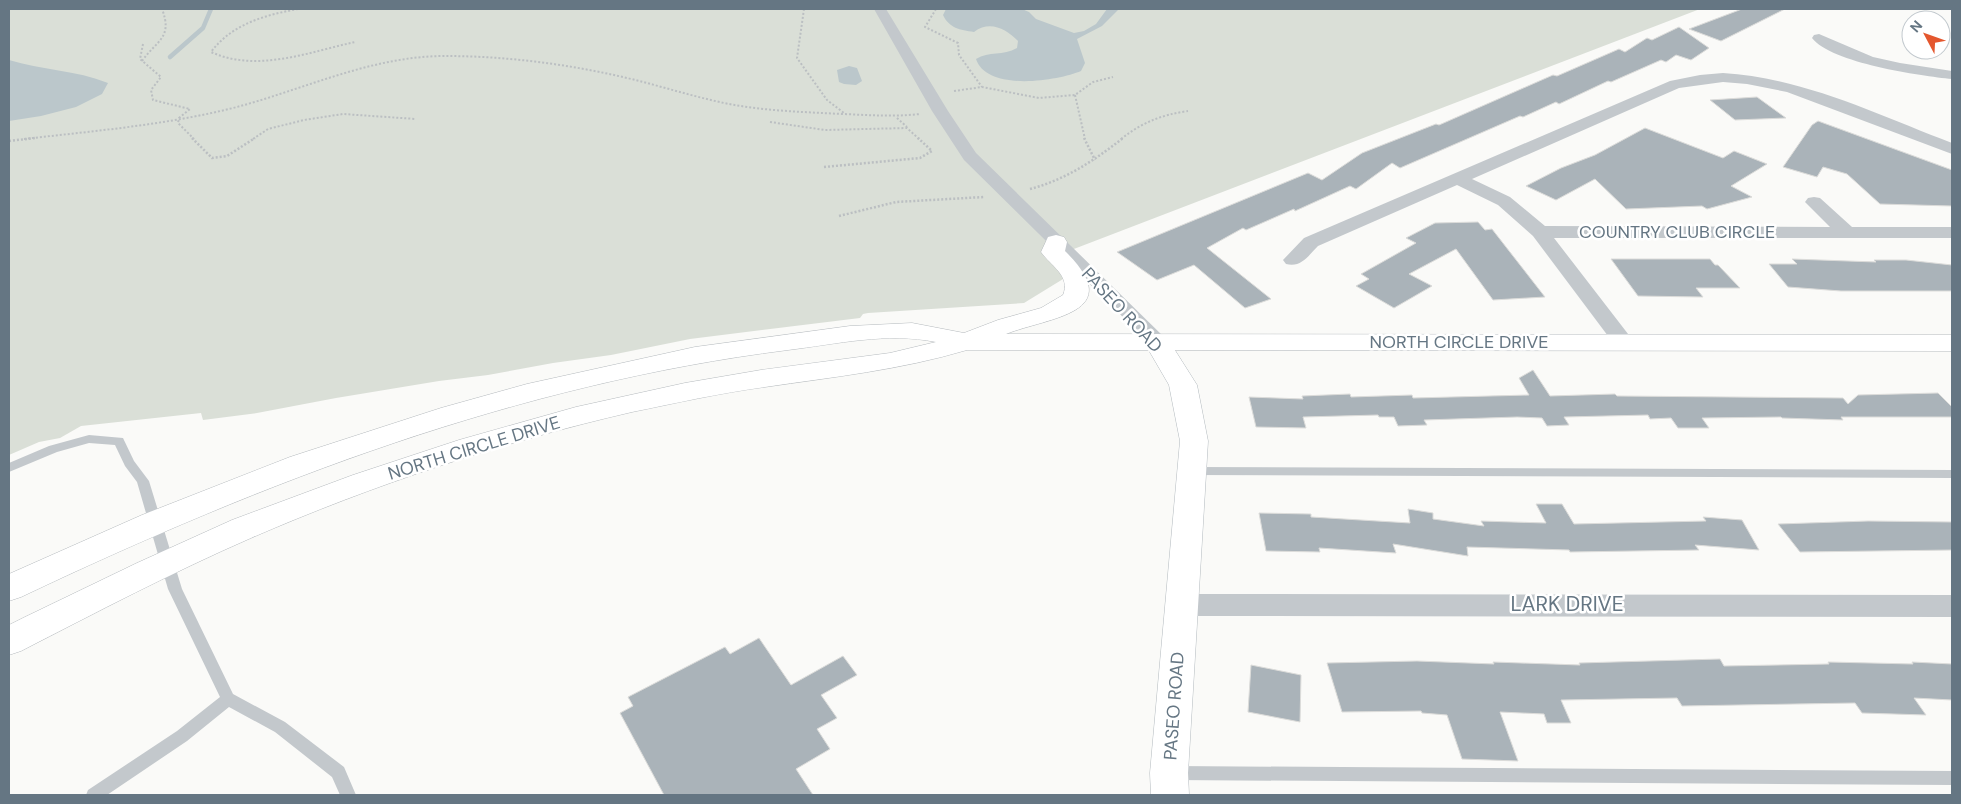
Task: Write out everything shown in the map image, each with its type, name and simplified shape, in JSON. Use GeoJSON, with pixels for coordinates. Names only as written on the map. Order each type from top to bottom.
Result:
{"type":"FeatureCollection","features":[{"type":"Feature","properties":{"kind":"main road"},"geometry":{"type":"LineString","coordinates":[[967,342],[1008,324],[1046,316],[1061,309],[1073,299],[1079,289],[1078,279],[1053,252],[1056,242]]}},
{"type":"Feature","properties":{"kind":"main road","name":"NORTH CIRCLE DRIVE"},"geometry":{"type":"LineString","coordinates":[[9,588],[229,490],[347,446],[457,411],[538,388],[735,347],[890,331],[934,333],[967,342]]}},
{"type":"Feature","properties":{"kind":"main road","name":"NORTH CIRCLE DRIVE"},"geometry":{"type":"LineString","coordinates":[[9,641],[235,532],[351,487],[460,449],[542,425],[640,402],[741,382],[911,356],[967,342],[1952,342]]}},
{"type":"Feature","properties":{"kind":"main road","name":"PASEO ROAD"},"geometry":{"type":"LineString","coordinates":[[1157,342],[1183,385],[1194,441],[1181,605],[1170,784]]}},
{"type":"Feature","properties":{"kind":"street","name":"PASEO ROAD"},"geometry":{"type":"LineString","coordinates":[[880,9],[940,112],[970,156],[1126,309],[1157,342]]}},
{"type":"Feature","properties":{"kind":"street"},"geometry":{"type":"LineString","coordinates":[[1819,38],[1842,52],[1873,62],[1952,75]]}},
{"type":"Feature","properties":{"kind":"street"},"geometry":{"type":"LineString","coordinates":[[1293,260],[1311,242],[1675,84],[1691,80],[1720,77],[1756,80],[1797,89],[1952,149]]}},
{"type":"Feature","properties":{"kind":"street"},"geometry":{"type":"LineString","coordinates":[[1457,178],[1504,201],[1540,232]]}},
{"type":"Feature","properties":{"kind":"street"},"geometry":{"type":"LineString","coordinates":[[1814,202],[1847,233]]}},
{"type":"Feature","properties":{"kind":"street","name":"COUNTRY CLUB CIRCLE"},"geometry":{"type":"LineString","coordinates":[[1540,232],[1952,233]]}},
{"type":"Feature","properties":{"kind":"street","name":"COUNTRY CLUB CIRCLE"},"geometry":{"type":"LineString","coordinates":[[1540,232],[1624,343]]}},
{"type":"Feature","properties":{"kind":"street","name":"LARK DRIVE"},"geometry":{"type":"LineString","coordinates":[[1181,605],[1952,606]]}},
{"type":"Feature","properties":{"kind":"lane"},"geometry":{"type":"LineString","coordinates":[[9,468],[53,449],[89,440],[119,441],[129,463],[144,481],[166,564],[175,589],[228,699],[280,727],[338,772],[348,795]]}},
{"type":"Feature","properties":{"kind":"lane"},"geometry":{"type":"LineString","coordinates":[[1193,471],[1952,474]]}},
{"type":"Feature","properties":{"kind":"lane"},"geometry":{"type":"LineString","coordinates":[[94,795],[182,736],[228,699]]}},
{"type":"Feature","properties":{"kind":"lane"},"geometry":{"type":"LineString","coordinates":[[1170,784],[1952,778]]}},
{"type":"Feature","properties":{"kind":"path"},"geometry":{"type":"LineString","coordinates":[[142,61],[167,31],[168,22],[162,9]]}},
{"type":"Feature","properties":{"kind":"path"},"geometry":{"type":"LineString","coordinates":[[298,9],[265,17],[227,34],[217,42],[211,52],[220,58],[239,62],[276,60],[355,42]]}},
{"type":"Feature","properties":{"kind":"path"},"geometry":{"type":"LineString","coordinates":[[804,9],[797,58],[828,100],[845,113]]}},
{"type":"Feature","properties":{"kind":"path"},"geometry":{"type":"LineString","coordinates":[[936,9],[925,27],[958,43],[959,55],[982,87]]}},
{"type":"Feature","properties":{"kind":"path"},"geometry":{"type":"LineString","coordinates":[[143,44],[140,59],[161,77],[152,90],[153,100],[190,108],[179,118],[178,124],[212,158],[227,156],[268,129],[304,120],[343,114],[416,119]]}},
{"type":"Feature","properties":{"kind":"path"},"geometry":{"type":"LineString","coordinates":[[9,140],[146,124],[179,118],[255,102],[353,70],[389,61],[443,56],[510,60],[610,74],[746,107],[896,118],[940,112]]}},
{"type":"Feature","properties":{"kind":"path"},"geometry":{"type":"LineString","coordinates":[[954,91],[982,87],[1039,98],[1076,95],[1092,82],[1113,77]]}},
{"type":"Feature","properties":{"kind":"path"},"geometry":{"type":"LineString","coordinates":[[1076,95],[1083,136],[1095,160]]}},
{"type":"Feature","properties":{"kind":"path"},"geometry":{"type":"LineString","coordinates":[[824,167],[920,158],[932,151],[896,118]]}},
{"type":"Feature","properties":{"kind":"path"},"geometry":{"type":"LineString","coordinates":[[770,122],[825,130],[907,128]]}},
{"type":"Feature","properties":{"kind":"shaded area"},"geometry":{"type":"Polygon","coordinates":[[[9,9],[1700,9],[1053,257],[1068,276],[1024,303],[868,313],[863,314],[860,318],[690,339],[611,355],[439,381],[257,413],[203,420],[201,413],[81,426],[60,438],[39,442],[9,455],[9,9]]]}},
{"type":"Feature","properties":{"kind":"shaded area"},"geometry":{"type":"Polygon","coordinates":[[[946,9],[1022,9],[1029,12],[1036,19],[1074,33],[1084,31],[1096,24],[1107,9],[1119,9],[1102,26],[1077,39],[1085,63],[1081,71],[1056,78],[1024,81],[1008,80],[994,76],[983,69],[976,59],[1017,48],[1018,41],[997,27],[980,28],[974,32],[956,28],[945,19],[943,15],[946,9]]]}},
{"type":"Feature","properties":{"kind":"shaded area"},"geometry":{"type":"Polygon","coordinates":[[[9,60],[84,75],[108,83],[102,94],[76,107],[41,116],[9,121],[9,60]]]}},
{"type":"Feature","properties":{"kind":"shaded area"},"geometry":{"type":"Polygon","coordinates":[[[849,66],[857,68],[862,81],[856,85],[839,82],[837,70],[849,66]]]}},
{"type":"Feature","properties":{"kind":"building"},"geometry":{"type":"Polygon","coordinates":[[[1742,9],[1785,9],[1721,41],[1689,29],[1742,9]]]}},
{"type":"Feature","properties":{"kind":"building"},"geometry":{"type":"Polygon","coordinates":[[[1679,27],[1709,48],[1691,60],[1676,55],[1666,62],[1661,60],[1611,82],[1608,81],[1559,104],[1556,102],[1523,117],[1520,116],[1400,168],[1392,163],[1356,189],[1350,186],[1295,211],[1294,209],[1246,230],[1243,228],[1207,248],[1271,299],[1245,308],[1194,265],[1157,280],[1117,252],[1308,173],[1322,180],[1362,153],[1436,124],[1439,125],[1553,75],[1557,76],[1619,49],[1625,52],[1647,38],[1652,40],[1679,27]]]}},
{"type":"Feature","properties":{"kind":"building"},"geometry":{"type":"Polygon","coordinates":[[[1757,97],[1786,118],[1735,120],[1710,100],[1757,97]]]}},
{"type":"Feature","properties":{"kind":"building"},"geometry":{"type":"Polygon","coordinates":[[[1818,121],[1952,170],[1952,206],[1880,204],[1847,174],[1823,167],[1817,177],[1783,167],[1812,125],[1818,121]]]}},
{"type":"Feature","properties":{"kind":"building"},"geometry":{"type":"Polygon","coordinates":[[[1645,128],[1723,158],[1734,151],[1767,164],[1731,186],[1752,197],[1707,209],[1702,206],[1626,209],[1595,179],[1556,200],[1526,186],[1561,168],[1595,155],[1645,128]]]}},
{"type":"Feature","properties":{"kind":"building"},"geometry":{"type":"Polygon","coordinates":[[[1478,222],[1485,230],[1492,229],[1545,297],[1493,300],[1456,249],[1409,274],[1432,286],[1394,308],[1356,286],[1369,279],[1361,274],[1416,243],[1406,238],[1435,223],[1478,222]]]}},
{"type":"Feature","properties":{"kind":"building"},"geometry":{"type":"Polygon","coordinates":[[[1611,259],[1710,259],[1740,288],[1696,288],[1703,297],[1638,296],[1611,259]]]}},
{"type":"Feature","properties":{"kind":"building"},"geometry":{"type":"Polygon","coordinates":[[[1792,259],[1876,262],[1874,260],[1906,260],[1952,265],[1952,291],[1841,291],[1788,287],[1769,264],[1797,264],[1792,259]]]}},
{"type":"Feature","properties":{"kind":"building"},"geometry":{"type":"Polygon","coordinates":[[[1533,370],[1550,396],[1615,394],[1617,396],[1843,398],[1848,404],[1858,395],[1938,393],[1952,407],[1952,417],[1841,417],[1843,420],[1781,417],[1702,418],[1709,428],[1678,428],[1671,418],[1650,419],[1648,415],[1564,417],[1569,425],[1547,426],[1542,418],[1517,417],[1424,420],[1427,425],[1398,426],[1394,417],[1379,417],[1378,415],[1303,417],[1306,428],[1256,427],[1249,397],[1303,399],[1302,396],[1350,394],[1351,397],[1412,395],[1413,398],[1529,395],[1519,378],[1533,370]]]}},
{"type":"Feature","properties":{"kind":"building"},"geometry":{"type":"Polygon","coordinates":[[[1536,504],[1562,504],[1574,524],[1706,521],[1703,517],[1742,520],[1759,550],[1695,545],[1699,550],[1570,552],[1569,550],[1467,547],[1468,556],[1393,544],[1396,553],[1319,548],[1320,552],[1266,551],[1259,513],[1311,514],[1311,517],[1410,523],[1408,509],[1433,513],[1433,519],[1484,526],[1481,521],[1546,523],[1536,504]]]}},
{"type":"Feature","properties":{"kind":"building"},"geometry":{"type":"Polygon","coordinates":[[[1868,521],[1952,522],[1952,550],[1800,552],[1778,524],[1868,521]]]}},
{"type":"Feature","properties":{"kind":"building"},"geometry":{"type":"Polygon","coordinates":[[[759,638],[791,685],[843,656],[857,675],[821,695],[837,718],[817,729],[830,749],[796,769],[813,795],[664,795],[620,713],[633,706],[628,697],[725,647],[730,654],[759,638]]]}},
{"type":"Feature","properties":{"kind":"building"},"geometry":{"type":"Polygon","coordinates":[[[1720,659],[1724,666],[1829,664],[1828,662],[1952,664],[1952,700],[1914,698],[1926,715],[1862,713],[1855,703],[1682,706],[1677,698],[1561,700],[1571,723],[1547,723],[1544,714],[1500,712],[1518,761],[1462,759],[1447,715],[1422,713],[1421,711],[1342,712],[1327,663],[1417,661],[1580,665],[1579,663],[1720,659]]]}},
{"type":"Feature","properties":{"kind":"building"},"geometry":{"type":"Polygon","coordinates":[[[1251,665],[1301,675],[1300,722],[1248,712],[1251,665]]]}},
{"type":"Feature","properties":{"kind":"waterway"},"geometry":{"type":"LineString","coordinates":[[170,57],[203,28],[211,9]]}}]}
